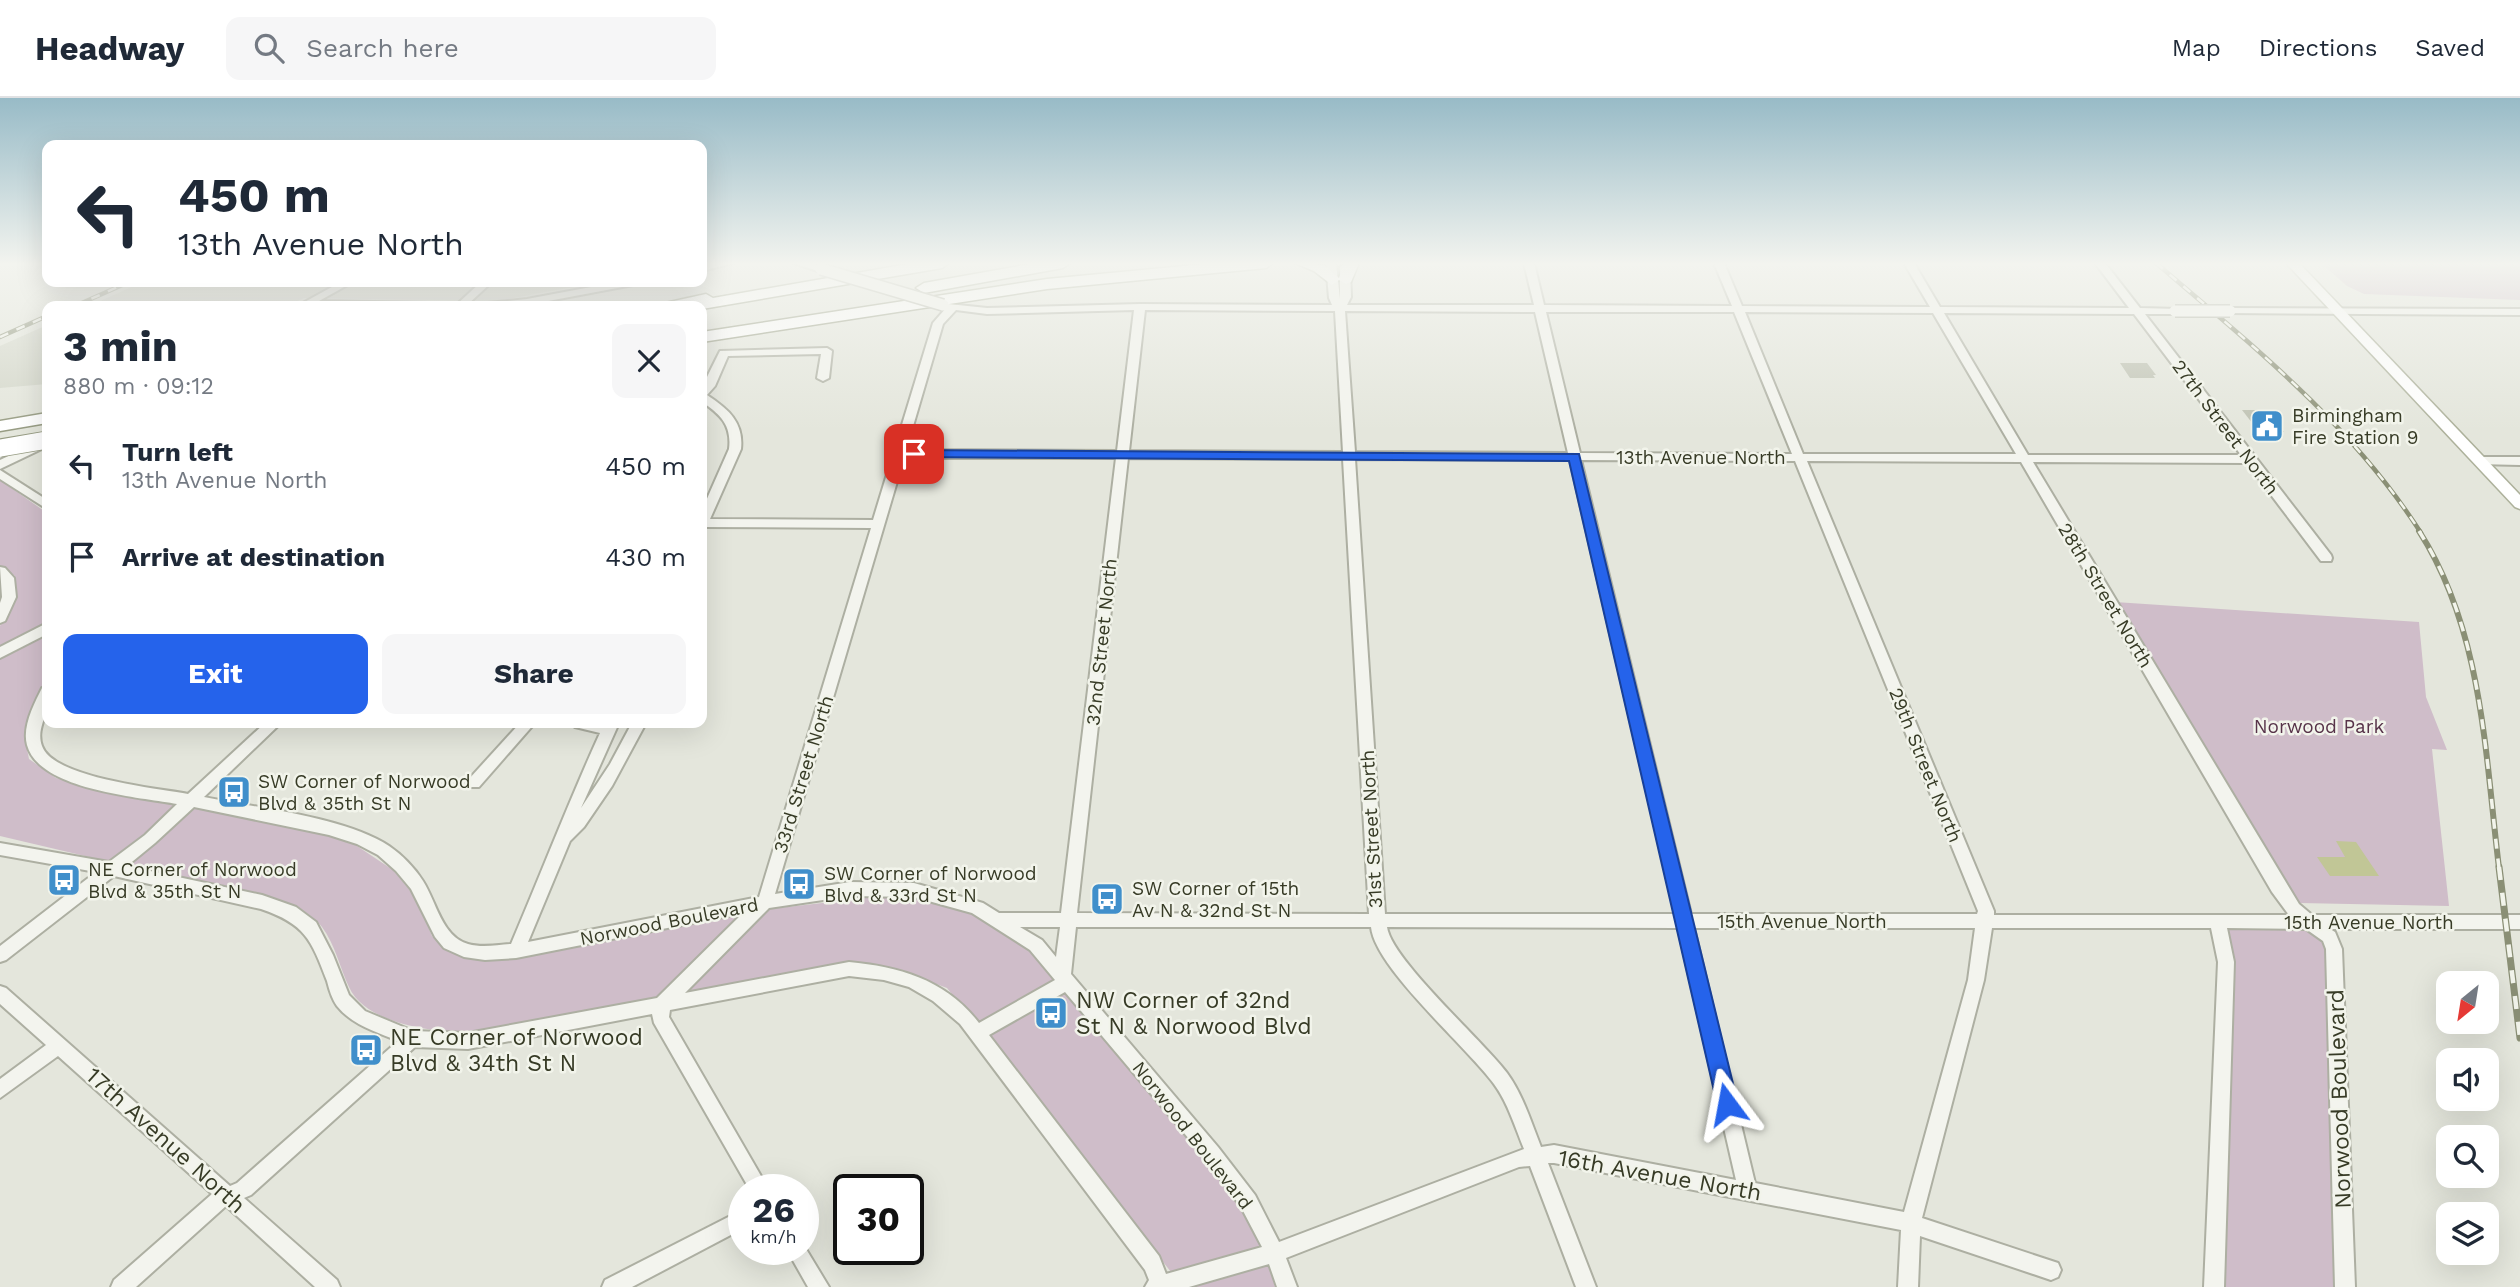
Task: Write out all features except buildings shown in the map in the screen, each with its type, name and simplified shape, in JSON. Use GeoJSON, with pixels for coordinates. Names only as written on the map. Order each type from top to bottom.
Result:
{"type":"FeatureCollection","features":[{"type":"Feature","properties":{"kind":"highway"},"geometry":{"type":"LineString","coordinates":[[707,327],[755,318]]}},
{"type":"Feature","properties":{"kind":"highway"},"geometry":{"type":"LineString","coordinates":[[707,336],[826,318]]}},
{"type":"Feature","properties":{"kind":"highway"},"geometry":{"type":"LineString","coordinates":[[4,425],[42,419]]}},
{"type":"Feature","properties":{"kind":"highway"},"geometry":{"type":"LineString","coordinates":[[0,448],[42,442]]}},
{"type":"Feature","properties":{"kind":"main road"},"geometry":{"type":"LineString","coordinates":[[2344,318],[2520,504]]}},
{"type":"Feature","properties":{"kind":"street","name":"33rd Street North"},"geometry":{"type":"LineString","coordinates":[[662,1004],[765,902],[941,318]]}},
{"type":"Feature","properties":{"kind":"street","name":"32nd Street North"},"geometry":{"type":"LineString","coordinates":[[1064,979],[1139,318]]}},
{"type":"Feature","properties":{"kind":"street","name":"31st Street North"},"geometry":{"type":"LineString","coordinates":[[1341,318],[1380,939],[1398,964],[1502,1079],[1516,1105],[1586,1287]]}},
{"type":"Feature","properties":{"kind":"street"},"geometry":{"type":"LineString","coordinates":[[1542,318],[1748,1191]]}},
{"type":"Feature","properties":{"kind":"street","name":"29th Street North"},"geometry":{"type":"LineString","coordinates":[[1741,318],[1985,908],[1976,980],[1912,1223],[1908,1287]]}},
{"type":"Feature","properties":{"kind":"street","name":"28th Street North"},"geometry":{"type":"LineString","coordinates":[[1942,318],[2278,887],[2293,909],[2309,922]]}},
{"type":"Feature","properties":{"kind":"street","name":"27th Street North"},"geometry":{"type":"LineString","coordinates":[[2143,318],[2326,558]]}},
{"type":"Feature","properties":{"kind":"street"},"geometry":{"type":"LineString","coordinates":[[707,389],[724,353],[827,351],[823,378]]}},
{"type":"Feature","properties":{"kind":"street"},"geometry":{"type":"LineString","coordinates":[[707,399],[728,414],[738,436],[707,511]]}},
{"type":"Feature","properties":{"kind":"street"},"geometry":{"type":"LineString","coordinates":[[0,453],[42,432]]}},
{"type":"Feature","properties":{"kind":"street"},"geometry":{"type":"LineString","coordinates":[[0,465],[42,444]]}},
{"type":"Feature","properties":{"kind":"street"},"geometry":{"type":"LineString","coordinates":[[23,454],[12,465],[6,477],[42,502]]}},
{"type":"Feature","properties":{"kind":"street","name":"13th Avenue North"},"geometry":{"type":"LineString","coordinates":[[899,454],[2252,459]]}},
{"type":"Feature","properties":{"kind":"street"},"geometry":{"type":"LineString","coordinates":[[2480,461],[2520,461]]}},
{"type":"Feature","properties":{"kind":"street"},"geometry":{"type":"LineString","coordinates":[[707,523],[878,524]]}},
{"type":"Feature","properties":{"kind":"street"},"geometry":{"type":"LineString","coordinates":[[0,571],[8,578],[9,597],[0,618]]}},
{"type":"Feature","properties":{"kind":"street"},"geometry":{"type":"LineString","coordinates":[[0,653],[42,631]]}},
{"type":"Feature","properties":{"kind":"street","name":"Norwood Boulevard"},"geometry":{"type":"LineString","coordinates":[[42,704],[32,729],[37,752],[55,770],[98,782],[321,826],[369,842],[403,866],[423,894],[436,928],[454,947],[471,953],[516,951],[765,902],[850,890],[914,890],[977,908],[1037,946],[1212,1153],[1248,1201],[1275,1253],[1287,1287]]}},
{"type":"Feature","properties":{"kind":"street"},"geometry":{"type":"LineString","coordinates":[[0,955],[113,869],[192,801],[269,728]]}},
{"type":"Feature","properties":{"kind":"street"},"geometry":{"type":"LineString","coordinates":[[474,783],[524,728]]}},
{"type":"Feature","properties":{"kind":"street"},"geometry":{"type":"LineString","coordinates":[[516,951],[562,843],[574,806],[609,728]]}},
{"type":"Feature","properties":{"kind":"street"},"geometry":{"type":"LineString","coordinates":[[562,843],[588,811],[636,728]]}},
{"type":"Feature","properties":{"kind":"street"},"geometry":{"type":"LineString","coordinates":[[0,849],[113,869],[262,902],[290,912],[310,927],[325,955],[342,1000],[359,1016],[412,1040],[468,1041],[849,969],[890,972],[924,985],[945,997],[976,1033],[1152,1263],[1160,1287]]}},
{"type":"Feature","properties":{"kind":"street","name":"15th Avenue North"},"geometry":{"type":"LineString","coordinates":[[999,920],[2520,922]]}},
{"type":"Feature","properties":{"kind":"street"},"geometry":{"type":"LineString","coordinates":[[2214,1287],[2226,962],[2218,922]]}},
{"type":"Feature","properties":{"kind":"street","name":"Norwood Boulevard"},"geometry":{"type":"LineString","coordinates":[[2309,922],[2329,937],[2334,949],[2345,1287]]}},
{"type":"Feature","properties":{"kind":"street"},"geometry":{"type":"LineString","coordinates":[[976,1033],[1064,979]]}},
{"type":"Feature","properties":{"kind":"street","name":"17th Avenue North"},"geometry":{"type":"LineString","coordinates":[[0,993],[330,1287]]}},
{"type":"Feature","properties":{"kind":"street"},"geometry":{"type":"LineString","coordinates":[[662,1004],[660,1018],[751,1174]]}},
{"type":"Feature","properties":{"kind":"street"},"geometry":{"type":"LineString","coordinates":[[121,1287],[216,1202],[244,1189],[412,1040]]}},
{"type":"Feature","properties":{"kind":"street"},"geometry":{"type":"LineString","coordinates":[[0,1090],[59,1045]]}},
{"type":"Feature","properties":{"kind":"street","name":"16th Avenue North"},"geometry":{"type":"LineString","coordinates":[[1160,1287],[1275,1253],[1519,1158],[1554,1154],[1912,1223],[2050,1270]]}},
{"type":"Feature","properties":{"kind":"street"},"geometry":{"type":"LineString","coordinates":[[612,1287],[728,1226]]}},
{"type":"Feature","properties":{"kind":"street"},"geometry":{"type":"LineString","coordinates":[[805,1265],[819,1287]]}},
{"type":"Feature","properties":{"kind":"street"},"geometry":{"type":"LineString","coordinates":[[321,1287],[330,1287]]}},
{"type":"Feature","properties":{"kind":"shaded area"},"geometry":{"type":"Polygon","coordinates":[[[42,327],[42,384],[0,388],[0,346],[42,327]]]}},
{"type":"Feature","properties":{"kind":"shaded area"},"geometry":{"type":"Polygon","coordinates":[[[2336,841],[2356,842],[2379,876],[2330,876],[2317,857],[2345,857],[2336,841]]]}},
{"type":"Feature","properties":{"kind":"green space"},"geometry":{"type":"Polygon","coordinates":[[[0,480],[42,509],[42,693],[24,734],[29,759],[56,778],[348,840],[393,870],[417,899],[432,936],[449,952],[478,959],[520,957],[770,909],[892,895],[929,899],[968,910],[1031,949],[1237,1199],[1269,1263],[1275,1287],[1174,1287],[1171,1272],[947,988],[891,967],[471,1034],[439,1031],[385,1018],[358,1000],[349,987],[327,934],[317,921],[297,906],[0,836],[0,626],[16,596],[15,576],[0,565],[0,480]]]}},
{"type":"Feature","properties":{"kind":"green space","name":"Norwood Park"},"geometry":{"type":"Polygon","coordinates":[[[2115,602],[2419,622],[2426,697],[2447,750],[2432,749],[2449,906],[2300,903],[2115,602]]]}},
{"type":"Feature","properties":{"kind":"green space"},"geometry":{"type":"Polygon","coordinates":[[[2227,928],[2308,929],[2329,937],[2345,1287],[2221,1287],[2232,958],[2227,928]]]}},
{"type":"Feature","properties":{"kind":"railway"},"geometry":{"type":"LineString","coordinates":[[0,337],[41,318]]}},
{"type":"Feature","properties":{"kind":"railway"},"geometry":{"type":"LineString","coordinates":[[2220,318],[2299,388],[2332,422],[2394,494],[2421,533]]}},
{"type":"Feature","properties":{"kind":"railway"},"geometry":{"type":"LineString","coordinates":[[2419,531],[2457,610],[2469,652],[2478,694],[2499,868]]}},
{"type":"Feature","properties":{"kind":"railway"},"geometry":{"type":"LineString","coordinates":[[2499,867],[2520,1038]]}},
{"type":"Feature","properties":{"kind":"place","name":"Birmingham Fire Station 9"},"geometry":{"type":"Point","coordinates":[2267,426]}},
{"type":"Feature","properties":{"kind":"place","name":"SW Corner of Norwood Blvd & 35th St N"},"geometry":{"type":"Point","coordinates":[234,792]}},
{"type":"Feature","properties":{"kind":"place","name":"NE Corner of Norwood Blvd & 35th St N"},"geometry":{"type":"Point","coordinates":[64,880]}},
{"type":"Feature","properties":{"kind":"place","name":"SW Corner of Norwood Blvd & 33rd St N"},"geometry":{"type":"Point","coordinates":[799,884]}},
{"type":"Feature","properties":{"kind":"place","name":"SW Corner of 15th Av N & 32nd St N"},"geometry":{"type":"Point","coordinates":[1107,899]}},
{"type":"Feature","properties":{"kind":"place","name":"NW Corner of 32nd St N & Norwood Blvd"},"geometry":{"type":"Point","coordinates":[1051,1013]}},
{"type":"Feature","properties":{"kind":"place","name":"NE Corner of Norwood Blvd & 34th St N"},"geometry":{"type":"Point","coordinates":[366,1050]}},
{"type":"Feature","properties":{"kind":"route"},"geometry":{"type":"LineString","coordinates":[[914,454],[1575,457],[1727,1104]]}}]}
